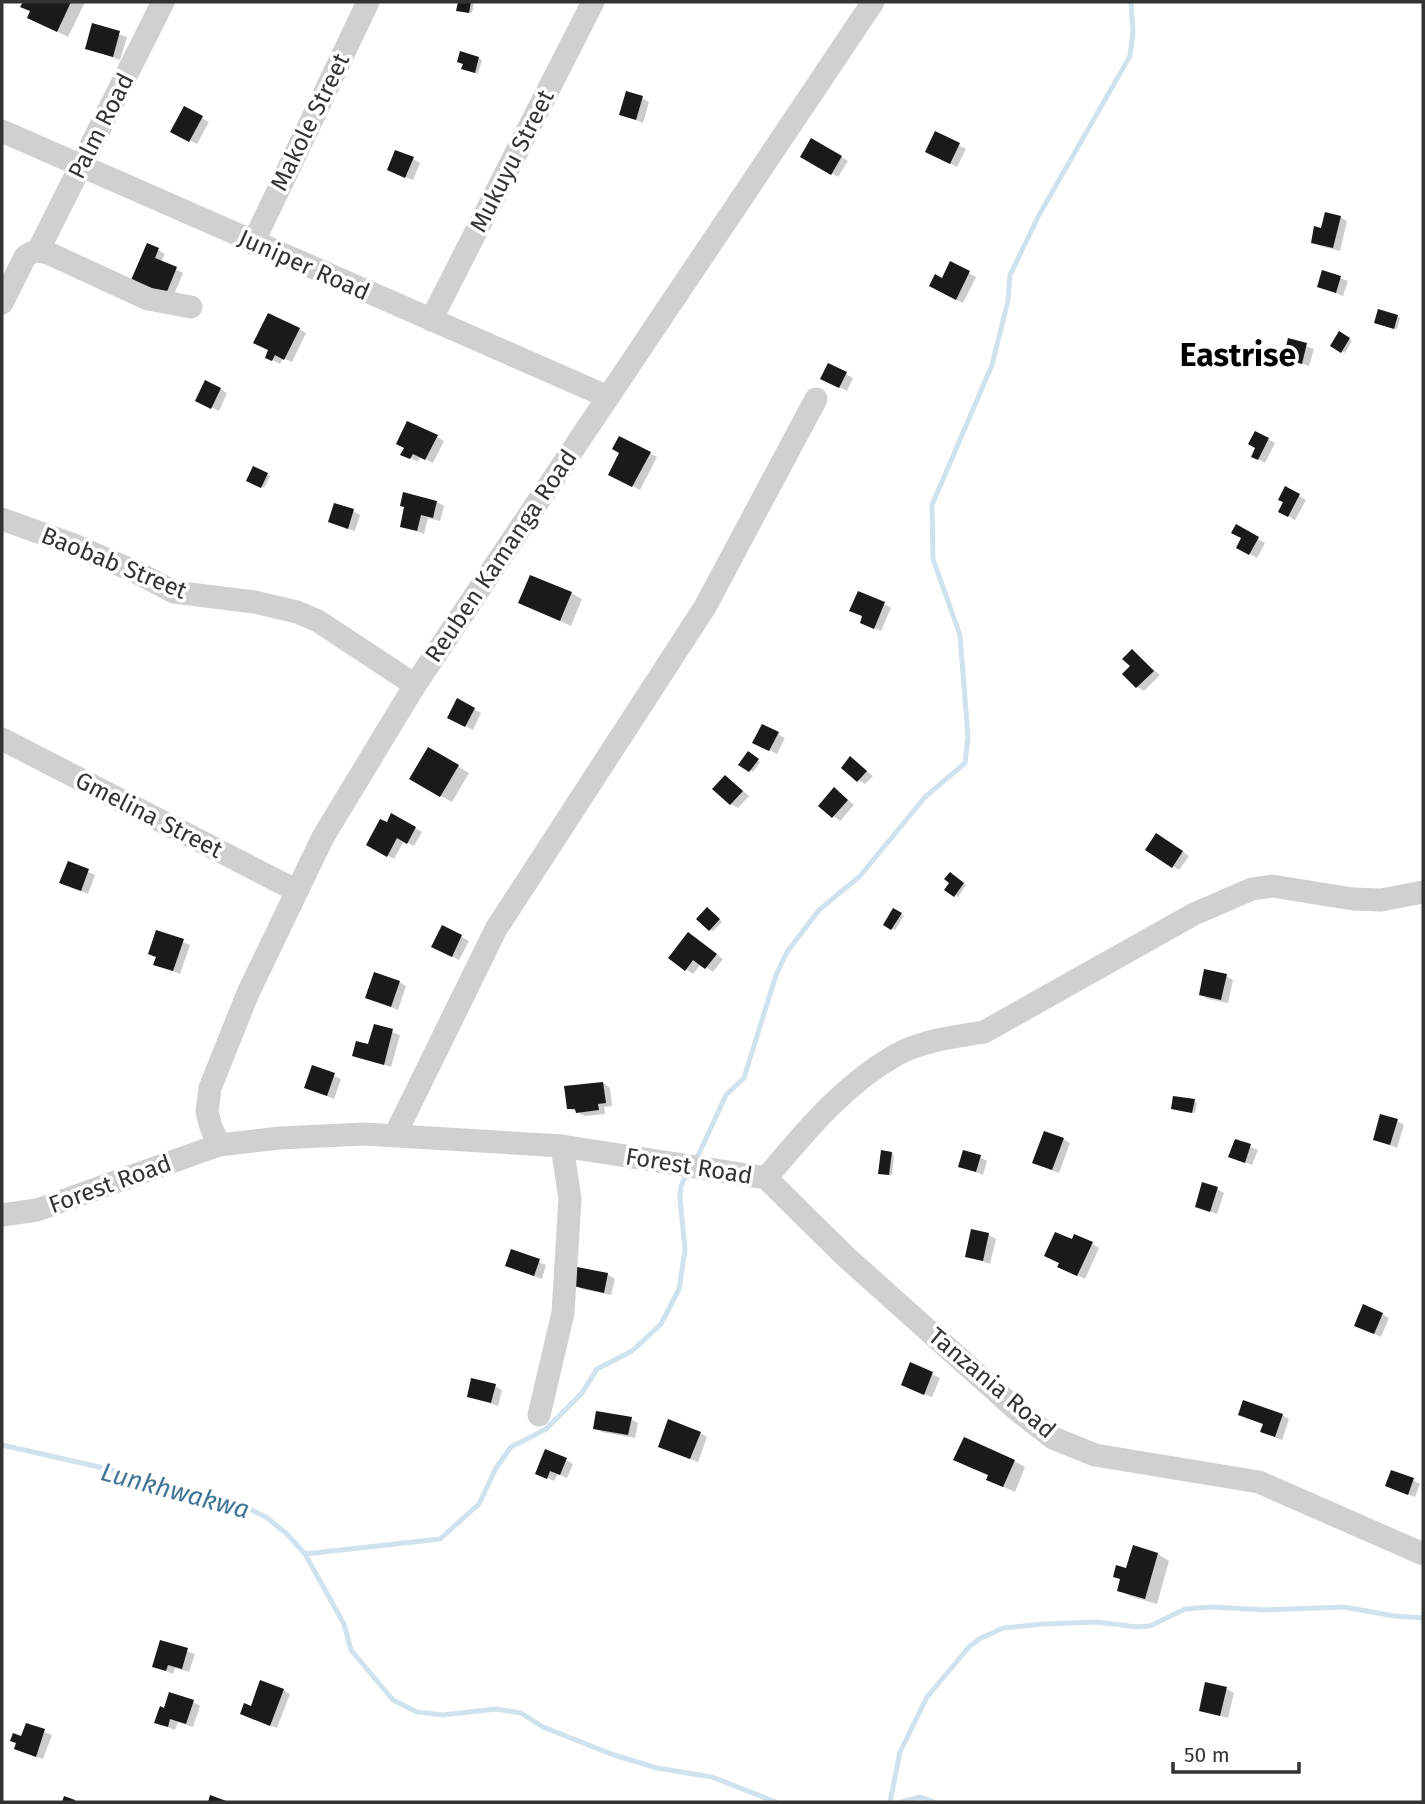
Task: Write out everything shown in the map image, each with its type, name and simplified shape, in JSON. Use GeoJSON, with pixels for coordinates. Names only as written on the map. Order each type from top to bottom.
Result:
{"type":"FeatureCollection","features":[{"type":"Feature","properties":{"kind":"street","name":"Palm Road"},"geometry":{"type":"LineString","coordinates":[[2,303],[25,257],[38,251],[163,2]]}},
{"type":"Feature","properties":{"kind":"street","name":"Makole Street"},"geometry":{"type":"LineString","coordinates":[[253,243],[368,2]]}},
{"type":"Feature","properties":{"kind":"street","name":"Mukuyu Street"},"geometry":{"type":"LineString","coordinates":[[431,320],[593,2]]}},
{"type":"Feature","properties":{"kind":"street","name":"Reuben Kamanga Road"},"geometry":{"type":"LineString","coordinates":[[219,1145],[207,1112],[210,1088],[247,993],[323,837],[415,685],[873,2]]}},
{"type":"Feature","properties":{"kind":"street","name":"Juniper Road"},"geometry":{"type":"LineString","coordinates":[[2,131],[608,397]]}},
{"type":"Feature","properties":{"kind":"street"},"geometry":{"type":"LineString","coordinates":[[38,251],[48,253],[148,299],[191,307]]}},
{"type":"Feature","properties":{"kind":"street"},"geometry":{"type":"LineString","coordinates":[[395,1135],[496,929],[705,607],[816,399]]}},
{"type":"Feature","properties":{"kind":"street","name":"Baobab Street"},"geometry":{"type":"LineString","coordinates":[[2,519],[74,545],[174,592],[254,602],[297,612],[318,621],[415,685]]}},
{"type":"Feature","properties":{"kind":"street","name":"Gmelina Street"},"geometry":{"type":"LineString","coordinates":[[2,738],[297,891]]}},
{"type":"Feature","properties":{"kind":"street","name":"Forest Road"},"geometry":{"type":"LineString","coordinates":[[2,1215],[37,1210],[219,1145],[364,1134],[562,1146],[766,1178],[820,1114],[897,1054],[948,1037],[984,1032],[1194,914],[1240,893],[1252,888],[1272,886],[1353,899],[1381,900],[1423,892]]}},
{"type":"Feature","properties":{"kind":"street"},"geometry":{"type":"LineString","coordinates":[[539,1415],[564,1301],[570,1199],[562,1146]]}},
{"type":"Feature","properties":{"kind":"street","name":"Tanzania Road"},"geometry":{"type":"LineString","coordinates":[[766,1178],[845,1256],[1018,1411],[1052,1437],[1095,1455],[1259,1482],[1423,1554]]}},
{"type":"Feature","properties":{"kind":"building"},"geometry":{"type":"Polygon","coordinates":[[[23,2],[71,2],[57,32],[27,18],[30,11],[20,7],[23,2]]]}},
{"type":"Feature","properties":{"kind":"building"},"geometry":{"type":"Polygon","coordinates":[[[458,2],[471,2],[469,13],[456,11],[458,2]]]}},
{"type":"Feature","properties":{"kind":"building"},"geometry":{"type":"Polygon","coordinates":[[[92,23],[120,31],[113,57],[85,49],[92,23]]]}},
{"type":"Feature","properties":{"kind":"building"},"geometry":{"type":"Polygon","coordinates":[[[460,51],[479,57],[475,73],[461,69],[463,64],[457,62],[460,51]]]}},
{"type":"Feature","properties":{"kind":"building"},"geometry":{"type":"Polygon","coordinates":[[[626,91],[643,96],[636,120],[619,115],[626,91]]]}},
{"type":"Feature","properties":{"kind":"building"},"geometry":{"type":"Polygon","coordinates":[[[184,106],[203,116],[189,142],[170,132],[184,106]]]}},
{"type":"Feature","properties":{"kind":"building"},"geometry":{"type":"Polygon","coordinates":[[[935,131],[960,143],[950,164],[925,152],[935,131]]]}},
{"type":"Feature","properties":{"kind":"building"},"geometry":{"type":"Polygon","coordinates":[[[811,138],[842,156],[831,175],[800,157],[811,138]]]}},
{"type":"Feature","properties":{"kind":"building"},"geometry":{"type":"Polygon","coordinates":[[[395,150],[414,157],[405,178],[387,170],[395,150]]]}},
{"type":"Feature","properties":{"kind":"building"},"geometry":{"type":"Polygon","coordinates":[[[1325,212],[1341,216],[1333,248],[1311,243],[1314,226],[1321,228],[1325,212]]]}},
{"type":"Feature","properties":{"kind":"building"},"geometry":{"type":"Polygon","coordinates":[[[147,243],[159,248],[155,258],[177,267],[166,294],[131,280],[147,243]]]}},
{"type":"Feature","properties":{"kind":"building"},"geometry":{"type":"Polygon","coordinates":[[[950,261],[970,271],[956,300],[929,286],[935,274],[942,278],[950,261]]]}},
{"type":"Feature","properties":{"kind":"building"},"geometry":{"type":"Polygon","coordinates":[[[1322,270],[1341,276],[1336,293],[1317,287],[1322,270]]]}},
{"type":"Feature","properties":{"kind":"building"},"geometry":{"type":"Polygon","coordinates":[[[1378,309],[1398,315],[1394,329],[1374,323],[1378,309]]]}},
{"type":"Feature","properties":{"kind":"building"},"geometry":{"type":"Polygon","coordinates":[[[268,313],[300,328],[284,360],[275,355],[272,361],[265,358],[268,350],[253,343],[268,313]]]}},
{"type":"Feature","properties":{"kind":"building"},"geometry":{"type":"Polygon","coordinates":[[[1339,331],[1350,338],[1341,353],[1330,346],[1339,331]]]}},
{"type":"Feature","properties":{"kind":"building"},"geometry":{"type":"Polygon","coordinates":[[[1288,338],[1307,343],[1302,364],[1283,359],[1288,338]]]}},
{"type":"Feature","properties":{"kind":"building"},"geometry":{"type":"Polygon","coordinates":[[[828,363],[847,372],[839,388],[820,379],[828,363]]]}},
{"type":"Feature","properties":{"kind":"building"},"geometry":{"type":"Polygon","coordinates":[[[205,380],[221,388],[211,409],[195,401],[205,380]]]}},
{"type":"Feature","properties":{"kind":"building"},"geometry":{"type":"Polygon","coordinates":[[[407,421],[438,435],[425,460],[413,454],[410,459],[400,455],[404,448],[396,444],[407,421]]]}},
{"type":"Feature","properties":{"kind":"building"},"geometry":{"type":"Polygon","coordinates":[[[1255,431],[1269,438],[1258,460],[1251,457],[1255,448],[1248,444],[1255,431]]]}},
{"type":"Feature","properties":{"kind":"building"},"geometry":{"type":"Polygon","coordinates":[[[619,436],[651,452],[632,487],[608,475],[619,453],[612,449],[619,436]]]}},
{"type":"Feature","properties":{"kind":"building"},"geometry":{"type":"Polygon","coordinates":[[[253,466],[268,473],[261,488],[246,481],[253,466]]]}},
{"type":"Feature","properties":{"kind":"building"},"geometry":{"type":"Polygon","coordinates":[[[1285,486],[1300,494],[1288,517],[1278,512],[1283,502],[1278,500],[1285,486]]]}},
{"type":"Feature","properties":{"kind":"building"},"geometry":{"type":"Polygon","coordinates":[[[403,492],[437,501],[433,518],[421,515],[417,531],[400,527],[404,507],[400,506],[403,492]]]}},
{"type":"Feature","properties":{"kind":"building"},"geometry":{"type":"Polygon","coordinates":[[[334,503],[354,509],[348,529],[328,522],[334,503]]]}},
{"type":"Feature","properties":{"kind":"building"},"geometry":{"type":"Polygon","coordinates":[[[1236,524],[1259,537],[1249,555],[1236,548],[1241,538],[1231,533],[1236,524]]]}},
{"type":"Feature","properties":{"kind":"building"},"geometry":{"type":"Polygon","coordinates":[[[530,575],[572,592],[560,621],[518,603],[530,575]]]}},
{"type":"Feature","properties":{"kind":"building"},"geometry":{"type":"Polygon","coordinates":[[[858,591],[885,602],[874,629],[860,623],[862,616],[849,611],[858,591]]]}},
{"type":"Feature","properties":{"kind":"building"},"geometry":{"type":"Polygon","coordinates":[[[1132,649],[1154,671],[1136,688],[1122,674],[1130,666],[1122,659],[1132,649]]]}},
{"type":"Feature","properties":{"kind":"building"},"geometry":{"type":"Polygon","coordinates":[[[457,698],[475,708],[465,727],[447,718],[457,698]]]}},
{"type":"Feature","properties":{"kind":"building"},"geometry":{"type":"Polygon","coordinates":[[[762,724],[779,732],[769,751],[752,743],[762,724]]]}},
{"type":"Feature","properties":{"kind":"building"},"geometry":{"type":"Polygon","coordinates":[[[428,747],[459,765],[440,797],[409,779],[428,747]]]}},
{"type":"Feature","properties":{"kind":"building"},"geometry":{"type":"Polygon","coordinates":[[[748,751],[759,759],[749,772],[738,765],[748,751]]]}},
{"type":"Feature","properties":{"kind":"building"},"geometry":{"type":"Polygon","coordinates":[[[850,756],[867,771],[857,782],[841,768],[850,756]]]}},
{"type":"Feature","properties":{"kind":"building"},"geometry":{"type":"Polygon","coordinates":[[[725,775],[743,791],[730,805],[712,789],[725,775]]]}},
{"type":"Feature","properties":{"kind":"building"},"geometry":{"type":"Polygon","coordinates":[[[834,787],[848,800],[832,818],[818,806],[834,787]]]}},
{"type":"Feature","properties":{"kind":"building"},"geometry":{"type":"Polygon","coordinates":[[[391,813],[416,827],[407,844],[397,838],[387,857],[366,845],[380,819],[387,822],[391,813]]]}},
{"type":"Feature","properties":{"kind":"building"},"geometry":{"type":"Polygon","coordinates":[[[1156,833],[1183,851],[1172,868],[1145,850],[1156,833]]]}},
{"type":"Feature","properties":{"kind":"building"},"geometry":{"type":"Polygon","coordinates":[[[68,861],[89,869],[81,891],[59,883],[68,861]]]}},
{"type":"Feature","properties":{"kind":"building"},"geometry":{"type":"Polygon","coordinates":[[[950,872],[964,883],[954,897],[944,890],[949,883],[944,879],[950,872]]]}},
{"type":"Feature","properties":{"kind":"building"},"geometry":{"type":"Polygon","coordinates":[[[707,907],[720,919],[709,931],[696,919],[707,907]]]}},
{"type":"Feature","properties":{"kind":"building"},"geometry":{"type":"Polygon","coordinates":[[[893,908],[902,913],[891,930],[883,925],[893,908]]]}},
{"type":"Feature","properties":{"kind":"building"},"geometry":{"type":"Polygon","coordinates":[[[442,925],[462,935],[452,957],[431,947],[442,925]]]}},
{"type":"Feature","properties":{"kind":"building"},"geometry":{"type":"Polygon","coordinates":[[[156,930],[184,939],[173,971],[153,965],[156,957],[148,954],[156,930]]]}},
{"type":"Feature","properties":{"kind":"building"},"geometry":{"type":"Polygon","coordinates":[[[688,932],[717,954],[705,969],[693,960],[685,971],[668,958],[688,932]]]}},
{"type":"Feature","properties":{"kind":"building"},"geometry":{"type":"Polygon","coordinates":[[[1204,969],[1227,974],[1221,1000],[1199,995],[1204,969]]]}},
{"type":"Feature","properties":{"kind":"building"},"geometry":{"type":"Polygon","coordinates":[[[374,972],[400,981],[391,1007],[365,998],[374,972]]]}},
{"type":"Feature","properties":{"kind":"building"},"geometry":{"type":"Polygon","coordinates":[[[374,1024],[393,1029],[384,1065],[352,1056],[356,1041],[368,1044],[374,1024]]]}},
{"type":"Feature","properties":{"kind":"building"},"geometry":{"type":"Polygon","coordinates":[[[312,1065],[335,1073],[327,1096],[304,1088],[312,1065]]]}},
{"type":"Feature","properties":{"kind":"building"},"geometry":{"type":"Polygon","coordinates":[[[603,1082],[606,1103],[598,1104],[599,1110],[576,1113],[575,1109],[567,1109],[564,1086],[603,1082]]]}},
{"type":"Feature","properties":{"kind":"building"},"geometry":{"type":"Polygon","coordinates":[[[1173,1096],[1195,1099],[1192,1113],[1171,1109],[1173,1096]]]}},
{"type":"Feature","properties":{"kind":"building"},"geometry":{"type":"Polygon","coordinates":[[[1380,1114],[1398,1119],[1390,1145],[1373,1140],[1380,1114]]]}},
{"type":"Feature","properties":{"kind":"building"},"geometry":{"type":"Polygon","coordinates":[[[1044,1131],[1064,1138],[1052,1170],[1032,1163],[1044,1131]]]}},
{"type":"Feature","properties":{"kind":"building"},"geometry":{"type":"Polygon","coordinates":[[[1235,1139],[1251,1144],[1245,1163],[1228,1157],[1235,1139]]]}},
{"type":"Feature","properties":{"kind":"building"},"geometry":{"type":"Polygon","coordinates":[[[881,1150],[892,1152],[889,1175],[878,1174],[881,1150]]]}},
{"type":"Feature","properties":{"kind":"building"},"geometry":{"type":"Polygon","coordinates":[[[963,1150],[981,1155],[976,1172],[958,1167],[963,1150]]]}},
{"type":"Feature","properties":{"kind":"building"},"geometry":{"type":"Polygon","coordinates":[[[1202,1182],[1218,1187],[1210,1212],[1195,1207],[1202,1182]]]}},
{"type":"Feature","properties":{"kind":"building"},"geometry":{"type":"Polygon","coordinates":[[[971,1229],[989,1233],[983,1261],[965,1257],[971,1229]]]}},
{"type":"Feature","properties":{"kind":"building"},"geometry":{"type":"Polygon","coordinates":[[[1055,1232],[1072,1239],[1074,1234],[1093,1242],[1077,1276],[1057,1267],[1059,1263],[1044,1256],[1055,1232]]]}},
{"type":"Feature","properties":{"kind":"building"},"geometry":{"type":"Polygon","coordinates":[[[511,1249],[540,1259],[534,1276],[505,1266],[511,1249]]]}},
{"type":"Feature","properties":{"kind":"building"},"geometry":{"type":"Polygon","coordinates":[[[577,1267],[608,1273],[604,1293],[573,1286],[577,1267]]]}},
{"type":"Feature","properties":{"kind":"building"},"geometry":{"type":"Polygon","coordinates":[[[1363,1304],[1383,1313],[1374,1334],[1354,1326],[1363,1304]]]}},
{"type":"Feature","properties":{"kind":"building"},"geometry":{"type":"Polygon","coordinates":[[[910,1362],[933,1372],[924,1395],[901,1385],[910,1362]]]}},
{"type":"Feature","properties":{"kind":"building"},"geometry":{"type":"Polygon","coordinates":[[[471,1378],[496,1384],[491,1403],[467,1397],[471,1378]]]}},
{"type":"Feature","properties":{"kind":"building"},"geometry":{"type":"Polygon","coordinates":[[[1243,1400],[1283,1414],[1275,1437],[1260,1432],[1263,1424],[1238,1415],[1243,1400]]]}},
{"type":"Feature","properties":{"kind":"building"},"geometry":{"type":"Polygon","coordinates":[[[596,1411],[632,1417],[628,1435],[593,1429],[596,1411]]]}},
{"type":"Feature","properties":{"kind":"building"},"geometry":{"type":"Polygon","coordinates":[[[668,1419],[701,1432],[690,1459],[658,1447],[668,1419]]]}},
{"type":"Feature","properties":{"kind":"building"},"geometry":{"type":"Polygon","coordinates":[[[964,1437],[1015,1460],[1003,1487],[986,1480],[988,1475],[953,1460],[964,1437]]]}},
{"type":"Feature","properties":{"kind":"building"},"geometry":{"type":"Polygon","coordinates":[[[545,1449],[567,1458],[560,1475],[550,1471],[547,1479],[535,1474],[545,1449]]]}},
{"type":"Feature","properties":{"kind":"building"},"geometry":{"type":"Polygon","coordinates":[[[1391,1470],[1414,1478],[1408,1495],[1385,1486],[1391,1470]]]}},
{"type":"Feature","properties":{"kind":"building"},"geometry":{"type":"Polygon","coordinates":[[[1133,1545],[1158,1553],[1145,1599],[1117,1591],[1120,1579],[1113,1577],[1116,1565],[1126,1568],[1133,1545]]]}},
{"type":"Feature","properties":{"kind":"building"},"geometry":{"type":"Polygon","coordinates":[[[160,1640],[188,1648],[182,1669],[168,1665],[166,1671],[152,1667],[160,1640]]]}},
{"type":"Feature","properties":{"kind":"building"},"geometry":{"type":"Polygon","coordinates":[[[260,1680],[284,1689],[270,1726],[240,1714],[244,1703],[251,1706],[260,1680]]]}},
{"type":"Feature","properties":{"kind":"building"},"geometry":{"type":"Polygon","coordinates":[[[1205,1682],[1227,1687],[1220,1716],[1199,1711],[1205,1682]]]}},
{"type":"Feature","properties":{"kind":"building"},"geometry":{"type":"Polygon","coordinates":[[[169,1692],[194,1700],[186,1724],[170,1719],[168,1727],[154,1723],[160,1706],[164,1708],[169,1692]]]}},
{"type":"Feature","properties":{"kind":"building"},"geometry":{"type":"Polygon","coordinates":[[[26,1723],[45,1729],[36,1757],[14,1749],[16,1743],[10,1741],[13,1733],[21,1736],[26,1723]]]}},
{"type":"Feature","properties":{"kind":"building"},"geometry":{"type":"Polygon","coordinates":[[[210,1795],[229,1802],[208,1802],[210,1795]]]}},
{"type":"Feature","properties":{"kind":"building"},"geometry":{"type":"Polygon","coordinates":[[[64,1796],[75,1800],[75,1802],[62,1802],[64,1796]]]}},
{"type":"Feature","properties":{"kind":"waterway"},"geometry":{"type":"LineString","coordinates":[[696,1160],[726,1095],[744,1078],[776,975],[787,952],[819,910],[860,876],[925,797],[965,763],[968,737],[960,635],[933,559],[932,505],[992,365],[1008,301],[1010,275],[1039,215],[1130,56],[1133,32],[1131,2]]}},
{"type":"Feature","properties":{"kind":"waterway"},"geometry":{"type":"LineString","coordinates":[[305,1554],[440,1539],[479,1504],[496,1468],[511,1447],[546,1429],[582,1393],[597,1369],[632,1351],[661,1324],[679,1289],[685,1250],[680,1198],[681,1186],[688,1171]]}},
{"type":"Feature","properties":{"kind":"waterway","name":"Lunkhwakwa"},"geometry":{"type":"LineString","coordinates":[[2,1445],[108,1469],[189,1494],[241,1505],[266,1517],[287,1534],[305,1554],[344,1624],[351,1650],[393,1700],[417,1712],[443,1715],[496,1709],[521,1713],[543,1727],[614,1755],[657,1768],[712,1777],[776,1802]]}},
{"type":"Feature","properties":{"kind":"waterway"},"geometry":{"type":"LineString","coordinates":[[890,1802],[900,1752],[927,1697],[969,1647],[979,1639],[1003,1628],[1097,1622],[1150,1626],[1185,1609],[1212,1607],[1265,1610],[1344,1607],[1423,1618]]}},
{"type":"Feature","properties":{"kind":"waterway","name":"Lunkhwakwa"},"geometry":{"type":"LineString","coordinates":[[901,1802],[920,1797],[934,1802]]}},
{"type":"Feature","properties":{"kind":"district","name":"Eastrise"},"geometry":{"type":"Point","coordinates":[1238,355]}}]}
